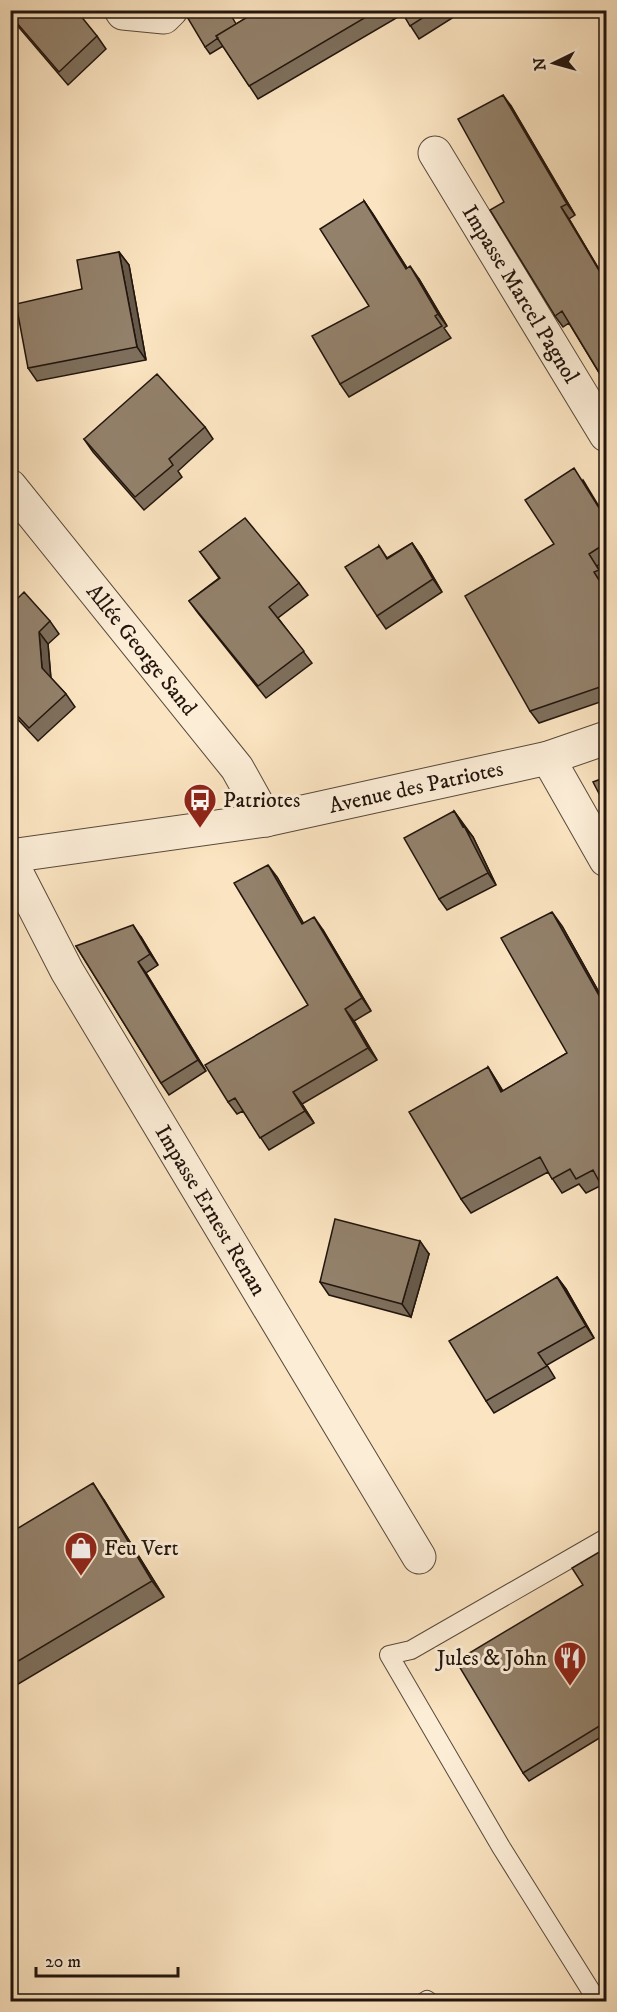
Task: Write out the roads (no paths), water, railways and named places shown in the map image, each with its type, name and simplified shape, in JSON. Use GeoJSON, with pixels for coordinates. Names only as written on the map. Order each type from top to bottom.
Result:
{"type":"FeatureCollection","features":[{"type":"Feature","properties":{"kind":"street"},"geometry":{"type":"LineString","coordinates":[[121,10],[123,13],[164,17],[171,10]]}},
{"type":"Feature","properties":{"kind":"street","name":"Impasse Marcel Pagnol"},"geometry":{"type":"LineString","coordinates":[[435,153],[606,435]]}},
{"type":"Feature","properties":{"kind":"street","name":"Allée George Sand"},"geometry":{"type":"LineString","coordinates":[[10,486],[237,768],[266,820]]}},
{"type":"Feature","properties":{"kind":"street","name":"Avenue des Patriotes"},"geometry":{"type":"LineString","coordinates":[[10,858],[266,820],[548,758],[606,738]]}},
{"type":"Feature","properties":{"kind":"street"},"geometry":{"type":"LineString","coordinates":[[548,758],[606,860]]}},
{"type":"Feature","properties":{"kind":"street","name":"Impasse Ernest Renan"},"geometry":{"type":"LineString","coordinates":[[10,858],[67,971],[419,1557]]}},
{"type":"Feature","properties":{"kind":"lane"},"geometry":{"type":"LineString","coordinates":[[598,2001],[501,1847],[389,1655],[411,1650],[606,1538]]}},
{"type":"Feature","properties":{"kind":"lane"},"geometry":{"type":"LineString","coordinates":[[424,2001],[430,2001]]}},
{"type":"Feature","properties":{"kind":"place","name":"Patriotes"},"geometry":{"type":"Point","coordinates":[200,829]}},
{"type":"Feature","properties":{"kind":"place","name":"Feu Vert"},"geometry":{"type":"Point","coordinates":[81,1577]}},
{"type":"Feature","properties":{"kind":"place","name":"Jules & John"},"geometry":{"type":"Point","coordinates":[570,1687]}}]}
